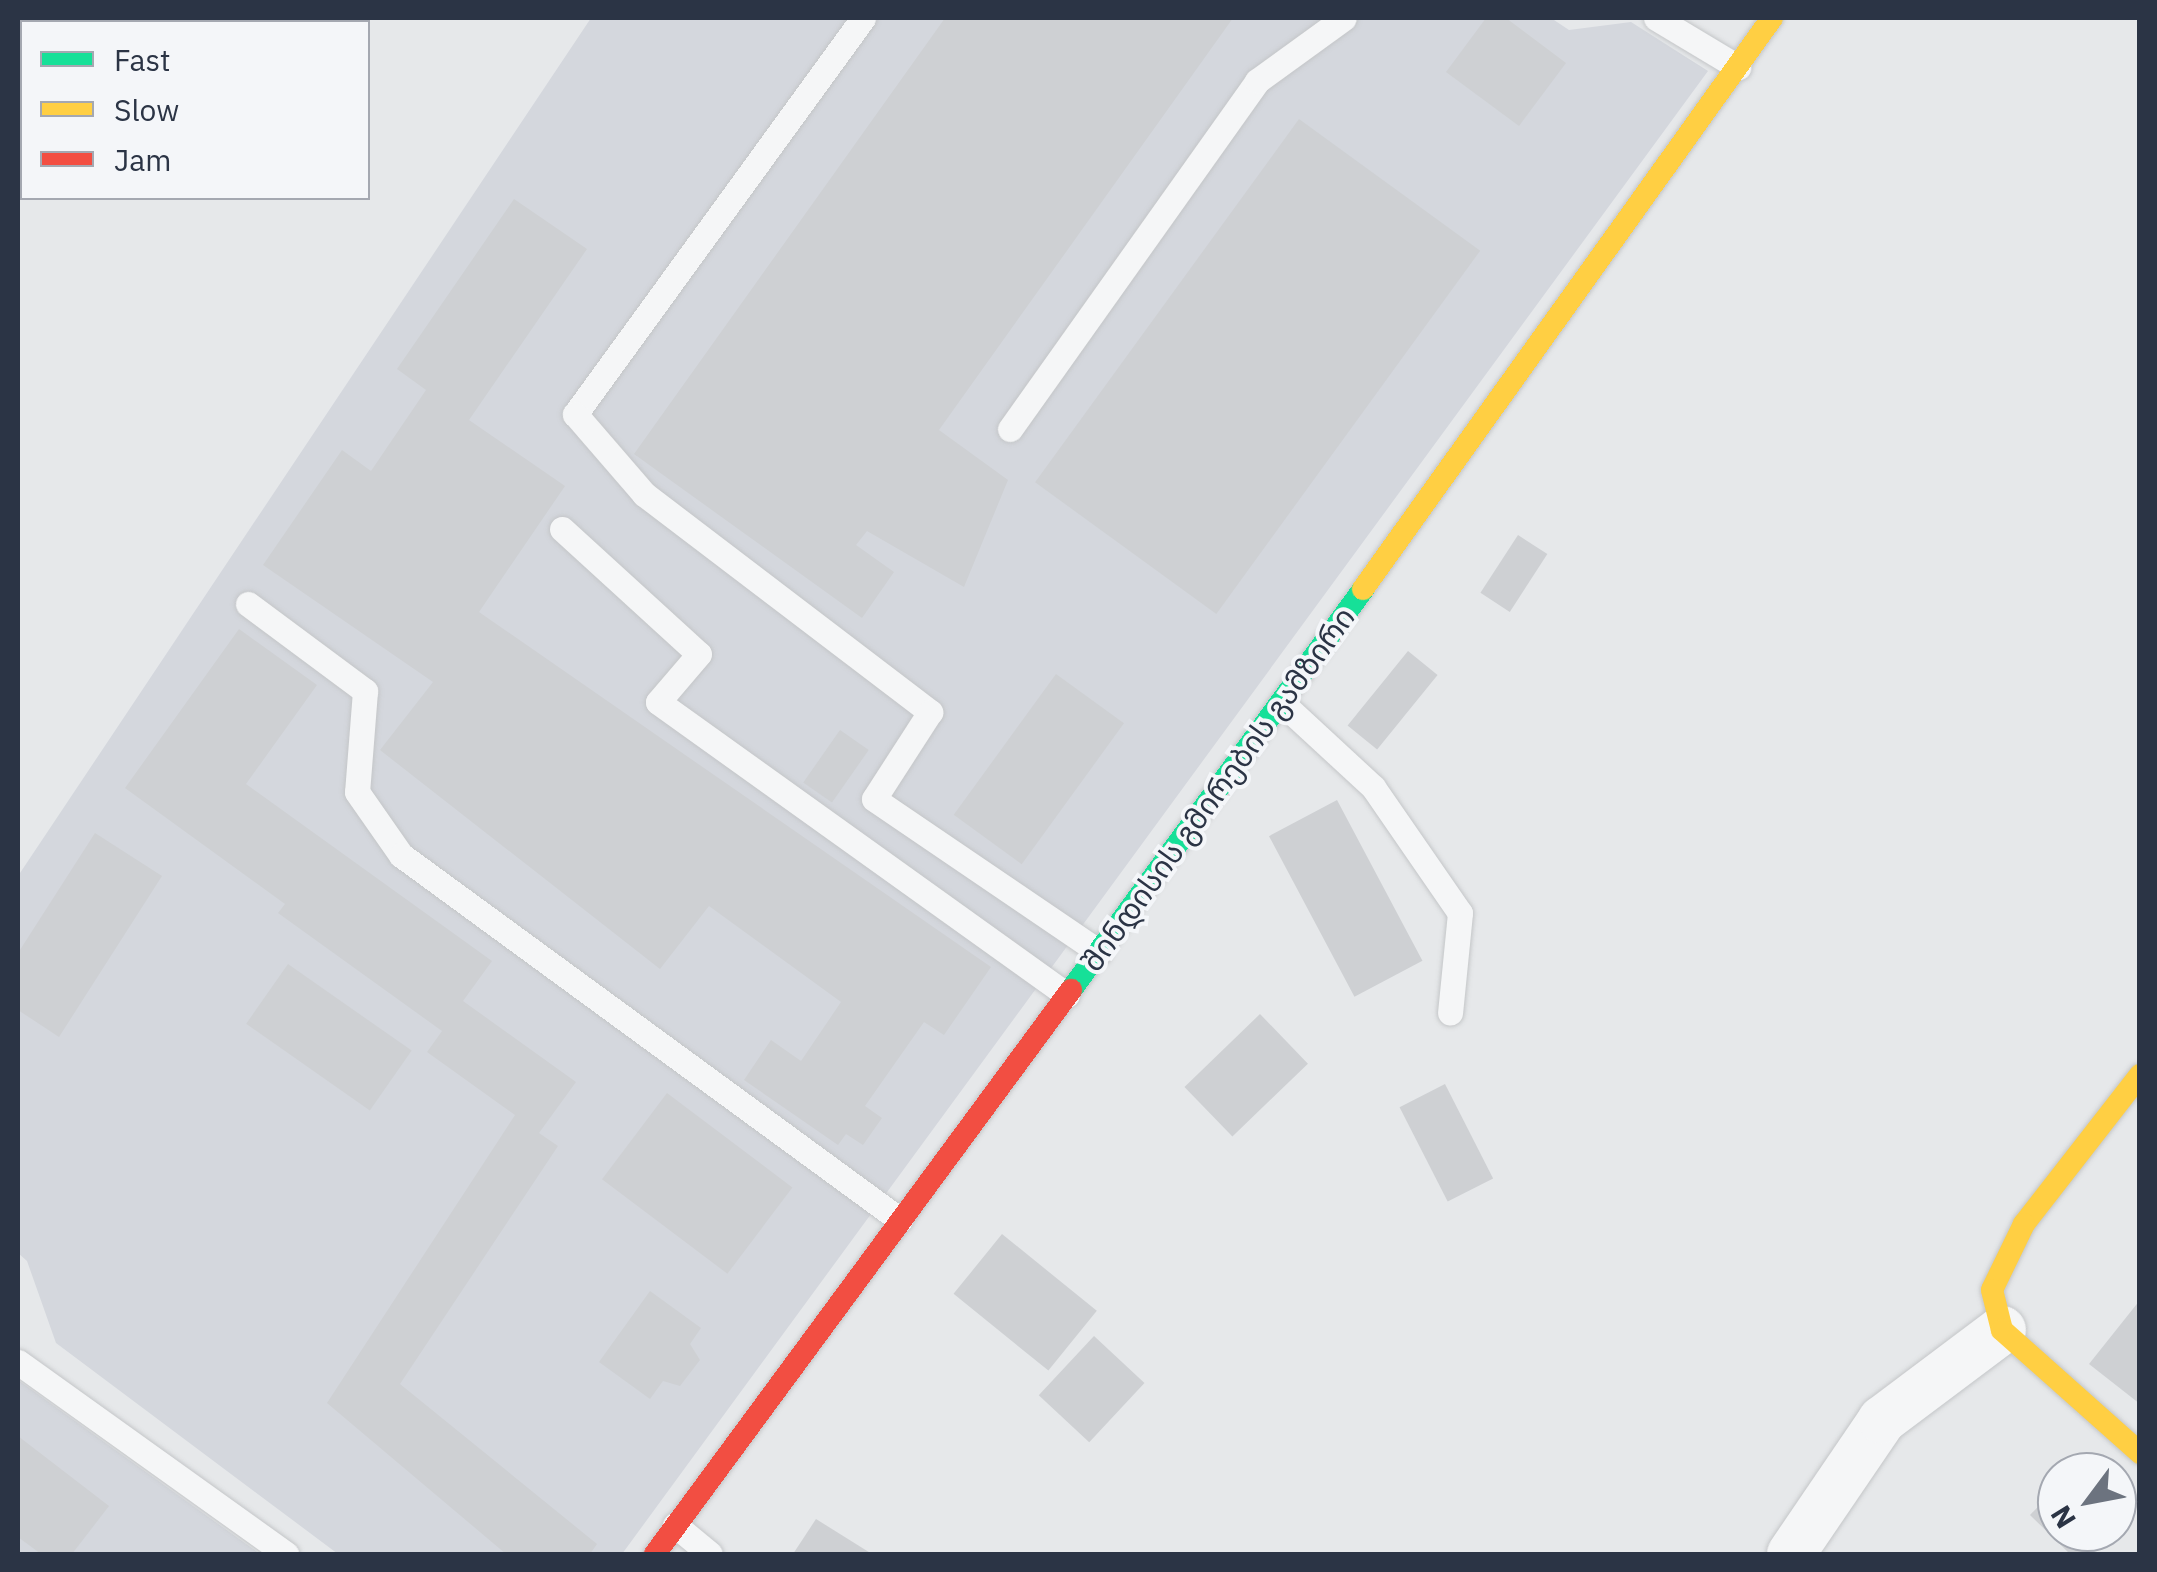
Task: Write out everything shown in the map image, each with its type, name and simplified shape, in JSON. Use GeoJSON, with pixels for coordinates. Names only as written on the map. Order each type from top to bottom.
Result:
{"type":"FeatureCollection","features":[{"type":"Feature","properties":{"kind":"main road","name":"შინდისის გმირების გამზირი"},"geometry":{"type":"LineString","coordinates":[[654,1554],[1282,702],[1772,18]]}},
{"type":"Feature","properties":{"kind":"main road"},"geometry":{"type":"LineString","coordinates":[[2140,1075],[2024,1224],[1992,1290],[2002,1330],[2140,1453]]}},
{"type":"Feature","properties":{"kind":"street"},"geometry":{"type":"LineString","coordinates":[[1791,1554],[1882,1420],[2002,1330]]}},
{"type":"Feature","properties":{"kind":"lane"},"geometry":{"type":"LineString","coordinates":[[863,18],[575,414],[644,494],[930,712],[874,799],[1099,952]]}},
{"type":"Feature","properties":{"kind":"lane"},"geometry":{"type":"LineString","coordinates":[[1010,429],[1256,81],[1344,18]]}},
{"type":"Feature","properties":{"kind":"lane"},"geometry":{"type":"LineString","coordinates":[[1656,18],[1738,67]]}},
{"type":"Feature","properties":{"kind":"lane"},"geometry":{"type":"LineString","coordinates":[[562,529],[698,654],[658,702],[1067,995]]}},
{"type":"Feature","properties":{"kind":"lane"},"geometry":{"type":"LineString","coordinates":[[248,604],[365,691],[358,792],[401,855],[900,1220]]}},
{"type":"Feature","properties":{"kind":"lane"},"geometry":{"type":"LineString","coordinates":[[1282,702],[1373,787],[1460,914],[1450,1013]]}},
{"type":"Feature","properties":{"kind":"lane"},"geometry":{"type":"LineString","coordinates":[[18,1362],[286,1554]]}},
{"type":"Feature","properties":{"kind":"lane"},"geometry":{"type":"LineString","coordinates":[[676,1526],[710,1554]]}},
{"type":"Feature","properties":{"kind":"shaded area"},"geometry":{"type":"Polygon","coordinates":[[[591,18],[1551,18],[1569,30],[1631,22],[1708,71],[622,1554],[338,1554],[56,1343],[27,1261],[18,1253],[18,876],[591,18]]]}},
{"type":"Feature","properties":{"kind":"shaded area"},"geometry":{"type":"Polygon","coordinates":[[[18,1380],[260,1554],[18,1554],[18,1380]]]}},
{"type":"Feature","properties":{"kind":"building"},"geometry":{"type":"Polygon","coordinates":[[[945,18],[1233,18],[939,430],[1008,480],[964,587],[867,531],[856,545],[894,572],[862,618],[634,454],[945,18]]]}},
{"type":"Feature","properties":{"kind":"building"},"geometry":{"type":"Polygon","coordinates":[[[1486,18],[1506,18],[1566,63],[1519,126],[1446,72],[1486,18]]]}},
{"type":"Feature","properties":{"kind":"building"},"geometry":{"type":"Polygon","coordinates":[[[1299,119],[1480,251],[1216,614],[1035,482],[1299,119]]]}},
{"type":"Feature","properties":{"kind":"building"},"geometry":{"type":"Polygon","coordinates":[[[514,199],[587,249],[469,420],[565,486],[479,612],[991,967],[944,1035],[924,1022],[865,1106],[882,1118],[863,1145],[846,1134],[838,1145],[744,1080],[771,1040],[801,1061],[841,1002],[709,906],[660,969],[380,750],[433,682],[263,565],[342,450],[371,471],[426,390],[397,369],[514,199]]]}},
{"type":"Feature","properties":{"kind":"building"},"geometry":{"type":"Polygon","coordinates":[[[1518,535],[1547,554],[1510,612],[1480,593],[1518,535]]]}},
{"type":"Feature","properties":{"kind":"building"},"geometry":{"type":"Polygon","coordinates":[[[239,629],[317,685],[246,784],[492,961],[463,1001],[576,1082],[539,1133],[558,1146],[400,1384],[597,1544],[590,1554],[506,1554],[327,1403],[515,1115],[427,1052],[442,1031],[278,913],[285,904],[125,788],[239,629]]]}},
{"type":"Feature","properties":{"kind":"building"},"geometry":{"type":"Polygon","coordinates":[[[1408,651],[1438,675],[1377,750],[1348,726],[1408,651]]]}},
{"type":"Feature","properties":{"kind":"building"},"geometry":{"type":"Polygon","coordinates":[[[1056,674],[1124,723],[1022,864],[954,815],[1056,674]]]}},
{"type":"Feature","properties":{"kind":"building"},"geometry":{"type":"Polygon","coordinates":[[[840,730],[869,750],[832,803],[803,782],[840,730]]]}},
{"type":"Feature","properties":{"kind":"building"},"geometry":{"type":"Polygon","coordinates":[[[1337,800],[1422,961],[1354,997],[1269,836],[1337,800]]]}},
{"type":"Feature","properties":{"kind":"building"},"geometry":{"type":"Polygon","coordinates":[[[95,833],[162,876],[59,1037],[18,1010],[18,953],[95,833]]]}},
{"type":"Feature","properties":{"kind":"building"},"geometry":{"type":"Polygon","coordinates":[[[288,964],[412,1051],[370,1110],[246,1024],[288,964]]]}},
{"type":"Feature","properties":{"kind":"building"},"geometry":{"type":"Polygon","coordinates":[[[1260,1014],[1308,1064],[1232,1137],[1184,1087],[1260,1014]]]}},
{"type":"Feature","properties":{"kind":"building"},"geometry":{"type":"Polygon","coordinates":[[[1445,1084],[1493,1178],[1448,1202],[1400,1107],[1445,1084]]]}},
{"type":"Feature","properties":{"kind":"building"},"geometry":{"type":"Polygon","coordinates":[[[667,1093],[792,1187],[727,1274],[602,1179],[667,1093]]]}},
{"type":"Feature","properties":{"kind":"building"},"geometry":{"type":"Polygon","coordinates":[[[1002,1234],[1097,1311],[1048,1371],[954,1294],[1002,1234]]]}},
{"type":"Feature","properties":{"kind":"building"},"geometry":{"type":"Polygon","coordinates":[[[650,1291],[701,1328],[690,1344],[700,1360],[680,1386],[663,1381],[650,1399],[599,1362],[650,1291]]]}},
{"type":"Feature","properties":{"kind":"building"},"geometry":{"type":"Polygon","coordinates":[[[2140,1300],[2140,1404],[2089,1364],[2140,1300]]]}},
{"type":"Feature","properties":{"kind":"building"},"geometry":{"type":"Polygon","coordinates":[[[1094,1336],[1144,1383],[1089,1442],[1039,1395],[1094,1336]]]}},
{"type":"Feature","properties":{"kind":"building"},"geometry":{"type":"Polygon","coordinates":[[[18,1436],[109,1506],[72,1554],[41,1554],[18,1537],[18,1436]]]}},
{"type":"Feature","properties":{"kind":"building"},"geometry":{"type":"Polygon","coordinates":[[[816,1519],[872,1554],[793,1554],[816,1519]]]}},
{"type":"Feature","properties":{"kind":"traffic: fast"},"geometry":{"type":"LineString","coordinates":[[1071,990],[1363,589]]}},
{"type":"Feature","properties":{"kind":"traffic: slow"},"geometry":{"type":"LineString","coordinates":[[1363,589],[1772,18]]}},
{"type":"Feature","properties":{"kind":"traffic: slow"},"geometry":{"type":"LineString","coordinates":[[2140,1075],[2024,1224],[1992,1290],[2002,1330],[2140,1453]]}},
{"type":"Feature","properties":{"kind":"traffic: jam"},"geometry":{"type":"LineString","coordinates":[[655,1554],[1071,990]]}}]}
